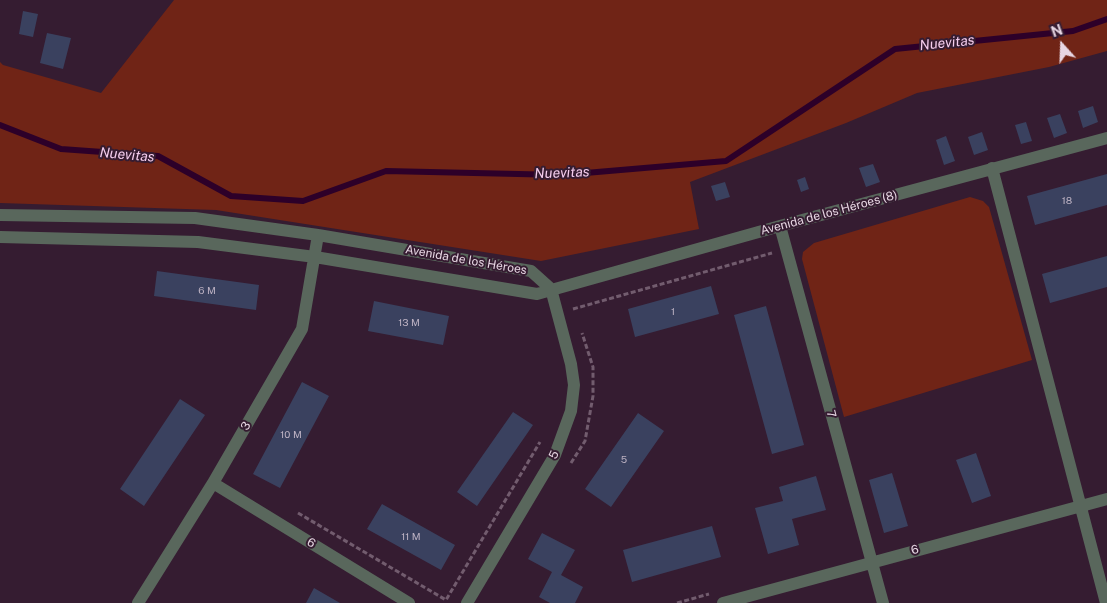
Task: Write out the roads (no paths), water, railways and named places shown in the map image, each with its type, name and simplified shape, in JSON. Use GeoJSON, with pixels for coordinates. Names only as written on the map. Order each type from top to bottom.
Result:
{"type":"FeatureCollection","features":[{"type":"Feature","properties":{"kind":"street","name":"Avenida de los Héroes (8)"},"geometry":{"type":"LineString","coordinates":[[551,289],[1107,138]]}},
{"type":"Feature","properties":{"kind":"street"},"geometry":{"type":"LineString","coordinates":[[992,168],[1106,603]]}},
{"type":"Feature","properties":{"kind":"street","name":"Avenida de los Héroes"},"geometry":{"type":"LineString","coordinates":[[0,216],[195,218],[318,235],[531,271],[551,289],[537,294],[526,293],[315,257],[198,242],[0,237]]}},
{"type":"Feature","properties":{"kind":"street","name":"7"},"geometry":{"type":"LineString","coordinates":[[780,226],[882,603]]}},
{"type":"Feature","properties":{"kind":"street","name":"3"},"geometry":{"type":"LineString","coordinates":[[138,603],[213,483],[302,329],[318,235]]}},
{"type":"Feature","properties":{"kind":"street","name":"5"},"geometry":{"type":"LineString","coordinates":[[467,603],[554,455],[571,411],[574,385],[571,364],[551,289]]}},
{"type":"Feature","properties":{"kind":"street","name":"6"},"geometry":{"type":"LineString","coordinates":[[213,483],[409,603]]}},
{"type":"Feature","properties":{"kind":"street","name":"6"},"geometry":{"type":"LineString","coordinates":[[723,603],[1107,499]]}},
{"type":"Feature","properties":{"kind":"waterway","name":"Nuevitas"},"geometry":{"type":"LineString","coordinates":[[0,125],[61,149],[158,156],[231,196],[303,201],[386,171],[562,175],[726,161],[895,49],[1073,31],[1107,19]]}}]}
